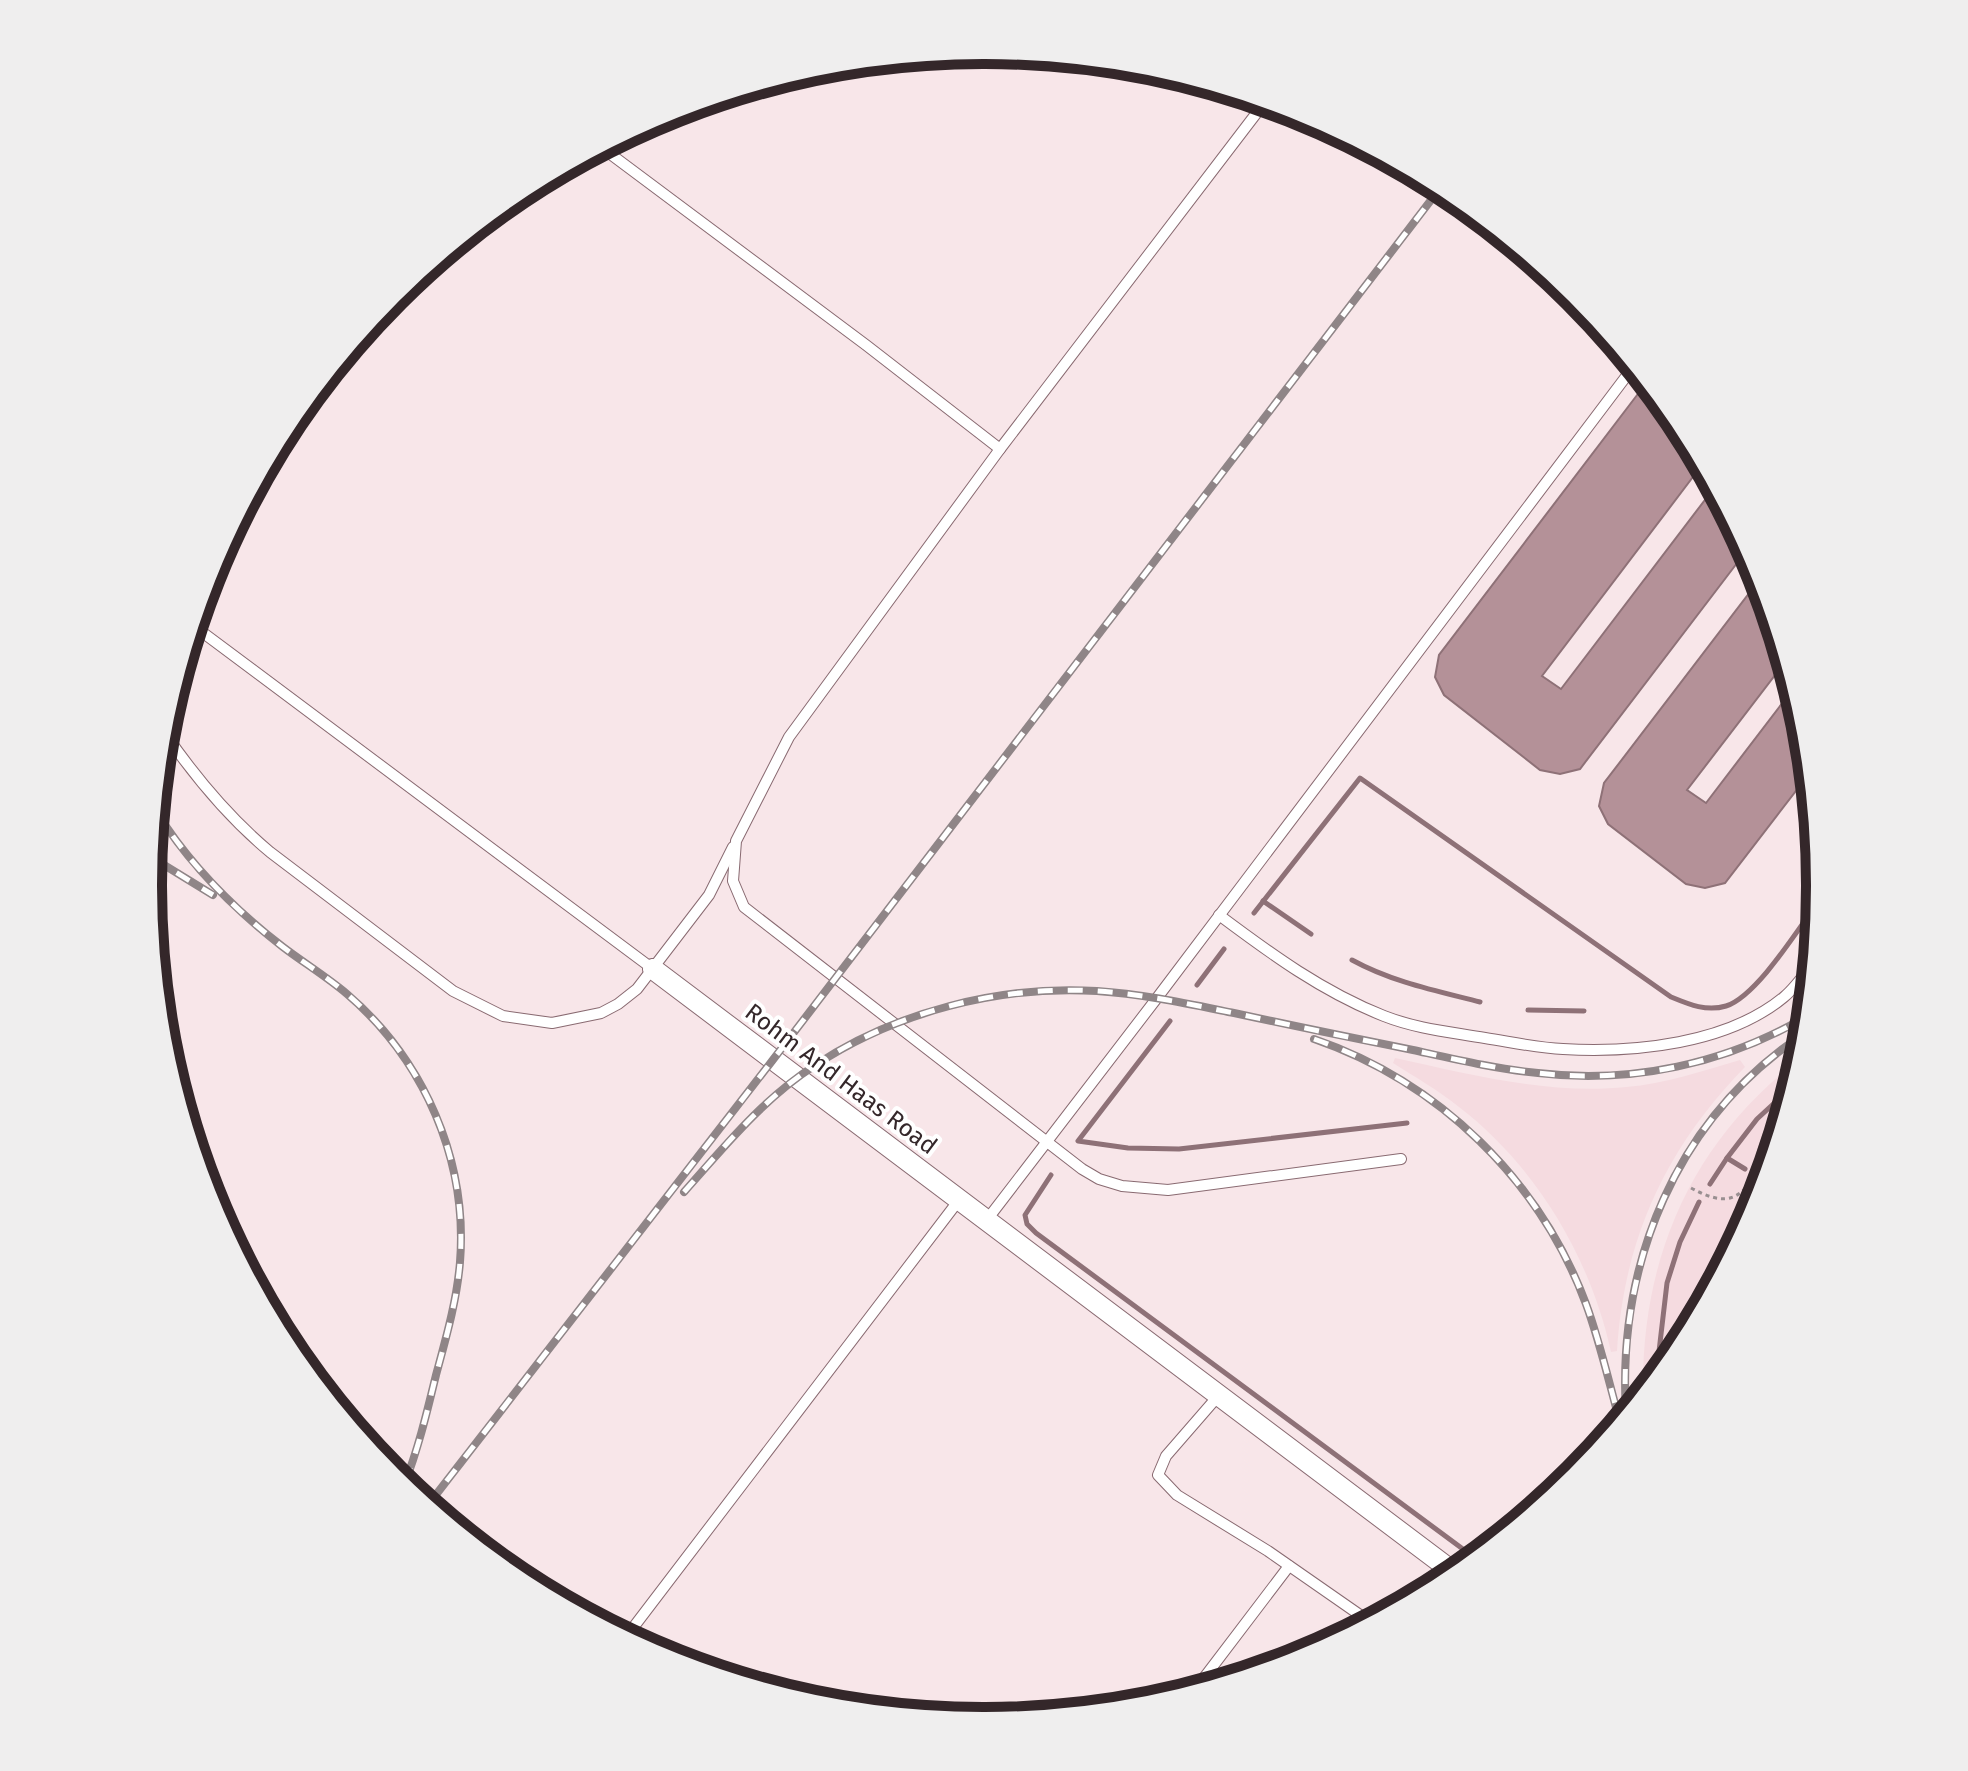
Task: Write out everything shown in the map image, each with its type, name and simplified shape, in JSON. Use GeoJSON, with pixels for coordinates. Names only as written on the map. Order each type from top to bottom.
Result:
{"type":"FeatureCollection","features":[{"type":"Feature","properties":{"kind":"street","name":"Rohm And Haas Road"},"geometry":{"type":"LineString","coordinates":[[653,969],[1219,1395],[1439,1569]]}},
{"type":"Feature","properties":{"kind":"lane"},"geometry":{"type":"LineString","coordinates":[[175,747],[207,791],[243,830],[453,991],[503,1016],[529,1022],[575,1020],[601,1013],[618,1004],[637,989],[709,895],[789,737],[1000,449],[1258,112]]}},
{"type":"Feature","properties":{"kind":"lane"},"geometry":{"type":"LineString","coordinates":[[611,154],[1000,449]]}},
{"type":"Feature","properties":{"kind":"lane"},"geometry":{"type":"LineString","coordinates":[[986,1221],[1627,375]]}},
{"type":"Feature","properties":{"kind":"lane","name":"Rohm And Haas Road"},"geometry":{"type":"LineString","coordinates":[[203,632],[653,969]]}},
{"type":"Feature","properties":{"kind":"lane"},"geometry":{"type":"LineString","coordinates":[[736,841],[733,881],[744,907],[1099,1179],[1147,1190],[1168,1190],[1401,1159]]}},
{"type":"Feature","properties":{"kind":"lane"},"geometry":{"type":"LineString","coordinates":[[1219,915],[1280,961],[1314,982],[1388,1017],[1416,1027],[1560,1049],[1634,1047],[1717,1032],[1770,1007],[1787,995],[1800,980]]}},
{"type":"Feature","properties":{"kind":"lane"},"geometry":{"type":"LineString","coordinates":[[633,1627],[959,1200]]}},
{"type":"Feature","properties":{"kind":"lane"},"geometry":{"type":"LineString","coordinates":[[1219,1395],[1166,1456],[1158,1475],[1177,1495],[1360,1615]]}},
{"type":"Feature","properties":{"kind":"lane"},"geometry":{"type":"LineString","coordinates":[[1205,1676],[1289,1566]]}},
{"type":"Feature","properties":{"kind":"path"},"geometry":{"type":"LineString","coordinates":[[1691,1188],[1715,1199],[1732,1199],[1750,1182]]}},
{"type":"Feature","properties":{"kind":"shaded area"},"geometry":{"type":"Polygon","coordinates":[[[984,64],[1091,71],[1197,92],[1248,108],[1347,149],[1395,174],[1440,202],[1526,268],[1602,344],[1636,385],[1667,429],[1721,522],[1762,621],[1778,673],[1790,725],[1804,832],[1806,886],[1798,993],[1790,1046],[1762,1150],[1721,1249],[1695,1296],[1636,1386],[1602,1427],[1526,1503],[1484,1537],[1395,1597],[1347,1622],[1248,1663],[1197,1679],[1091,1700],[1038,1705],[984,1707],[877,1700],[771,1679],[720,1663],[621,1622],[573,1597],[528,1569],[442,1503],[366,1427],[332,1386],[301,1342],[247,1249],[206,1150],[190,1098],[178,1046],[164,939],[164,832],[170,778],[178,725],[206,621],[247,522],[273,475],[332,385],[366,344],[442,268],[484,234],[573,174],[621,149],[720,108],[771,92],[877,71],[930,66],[984,64]]]}},
{"type":"Feature","properties":{"kind":"shaded area"},"geometry":{"type":"Polygon","coordinates":[[[1640,391],[1695,475],[1542,676],[1561,689],[1707,497],[1739,561],[1580,769],[1560,774],[1540,770],[1444,695],[1435,677],[1439,655],[1640,391]]]}},
{"type":"Feature","properties":{"kind":"shaded area"},"geometry":{"type":"Polygon","coordinates":[[[1751,591],[1778,672],[1687,790],[1706,803],[1784,700],[1799,787],[1725,883],[1705,888],[1686,884],[1608,824],[1599,806],[1604,783],[1751,591]]]}},
{"type":"Feature","properties":{"kind":"shaded area"},"geometry":{"type":"Polygon","coordinates":[[[1395,1058],[1509,1082],[1597,1089],[1655,1083],[1740,1060],[1745,1067],[1693,1130],[1654,1197],[1629,1270],[1617,1351],[1611,1352],[1590,1283],[1574,1249],[1536,1186],[1487,1131],[1443,1095],[1393,1063],[1395,1058]]]}},
{"type":"Feature","properties":{"kind":"shaded area"},"geometry":{"type":"Polygon","coordinates":[[[1784,1073],[1762,1150],[1721,1249],[1667,1342],[1644,1375],[1652,1295],[1663,1249],[1680,1206],[1730,1126],[1784,1073]]]}},
{"type":"Feature","properties":{"kind":"waterway"},"geometry":{"type":"LineString","coordinates":[[1254,913],[1360,778],[1671,997],[1697,1006],[1726,1006],[1738,1000],[1763,976],[1805,920]]}},
{"type":"Feature","properties":{"kind":"waterway"},"geometry":{"type":"LineString","coordinates":[[1263,901],[1311,934]]}},
{"type":"Feature","properties":{"kind":"waterway"},"geometry":{"type":"LineString","coordinates":[[1197,985],[1224,949]]}},
{"type":"Feature","properties":{"kind":"waterway"},"geometry":{"type":"LineString","coordinates":[[1352,960],[1399,980],[1480,1002]]}},
{"type":"Feature","properties":{"kind":"waterway"},"geometry":{"type":"LineString","coordinates":[[1528,1010],[1584,1011]]}},
{"type":"Feature","properties":{"kind":"waterway"},"geometry":{"type":"LineString","coordinates":[[1170,1021],[1078,1141],[1128,1148],[1179,1149],[1407,1123]]}},
{"type":"Feature","properties":{"kind":"waterway"},"geometry":{"type":"LineString","coordinates":[[1727,1158],[1757,1119],[1777,1101]]}},
{"type":"Feature","properties":{"kind":"waterway"},"geometry":{"type":"LineString","coordinates":[[1710,1184],[1727,1158],[1745,1169]]}},
{"type":"Feature","properties":{"kind":"waterway"},"geometry":{"type":"LineString","coordinates":[[1051,1175],[1025,1215],[1027,1224],[1036,1233],[1465,1551]]}},
{"type":"Feature","properties":{"kind":"waterway"},"geometry":{"type":"LineString","coordinates":[[1659,1354],[1667,1283],[1680,1242],[1699,1202]]}},
{"type":"Feature","properties":{"kind":"railway"},"geometry":{"type":"LineString","coordinates":[[435,1496],[1433,198]]}},
{"type":"Feature","properties":{"kind":"railway"},"geometry":{"type":"LineString","coordinates":[[165,825],[198,867],[247,917],[347,994],[374,1020],[419,1081],[435,1114],[457,1186],[461,1224],[460,1262],[447,1333],[409,1472]]}},
{"type":"Feature","properties":{"kind":"railway"},"geometry":{"type":"LineString","coordinates":[[163,864],[213,895]]}},
{"type":"Feature","properties":{"kind":"railway"},"geometry":{"type":"LineString","coordinates":[[684,1192],[761,1109],[814,1066],[845,1047],[914,1017],[986,998],[1060,990],[1131,994],[1491,1066],[1573,1076],[1677,1067],[1744,1047],[1793,1023]]}},
{"type":"Feature","properties":{"kind":"railway"},"geometry":{"type":"LineString","coordinates":[[1314,1039],[1360,1058],[1403,1081],[1443,1109],[1480,1141],[1513,1177],[1542,1216],[1566,1259],[1591,1318],[1617,1409]]}},
{"type":"Feature","properties":{"kind":"railway"},"geometry":{"type":"LineString","coordinates":[[1626,1398],[1626,1358],[1632,1303],[1645,1250],[1664,1199],[1689,1151],[1721,1107],[1760,1068],[1790,1044]]}}]}
